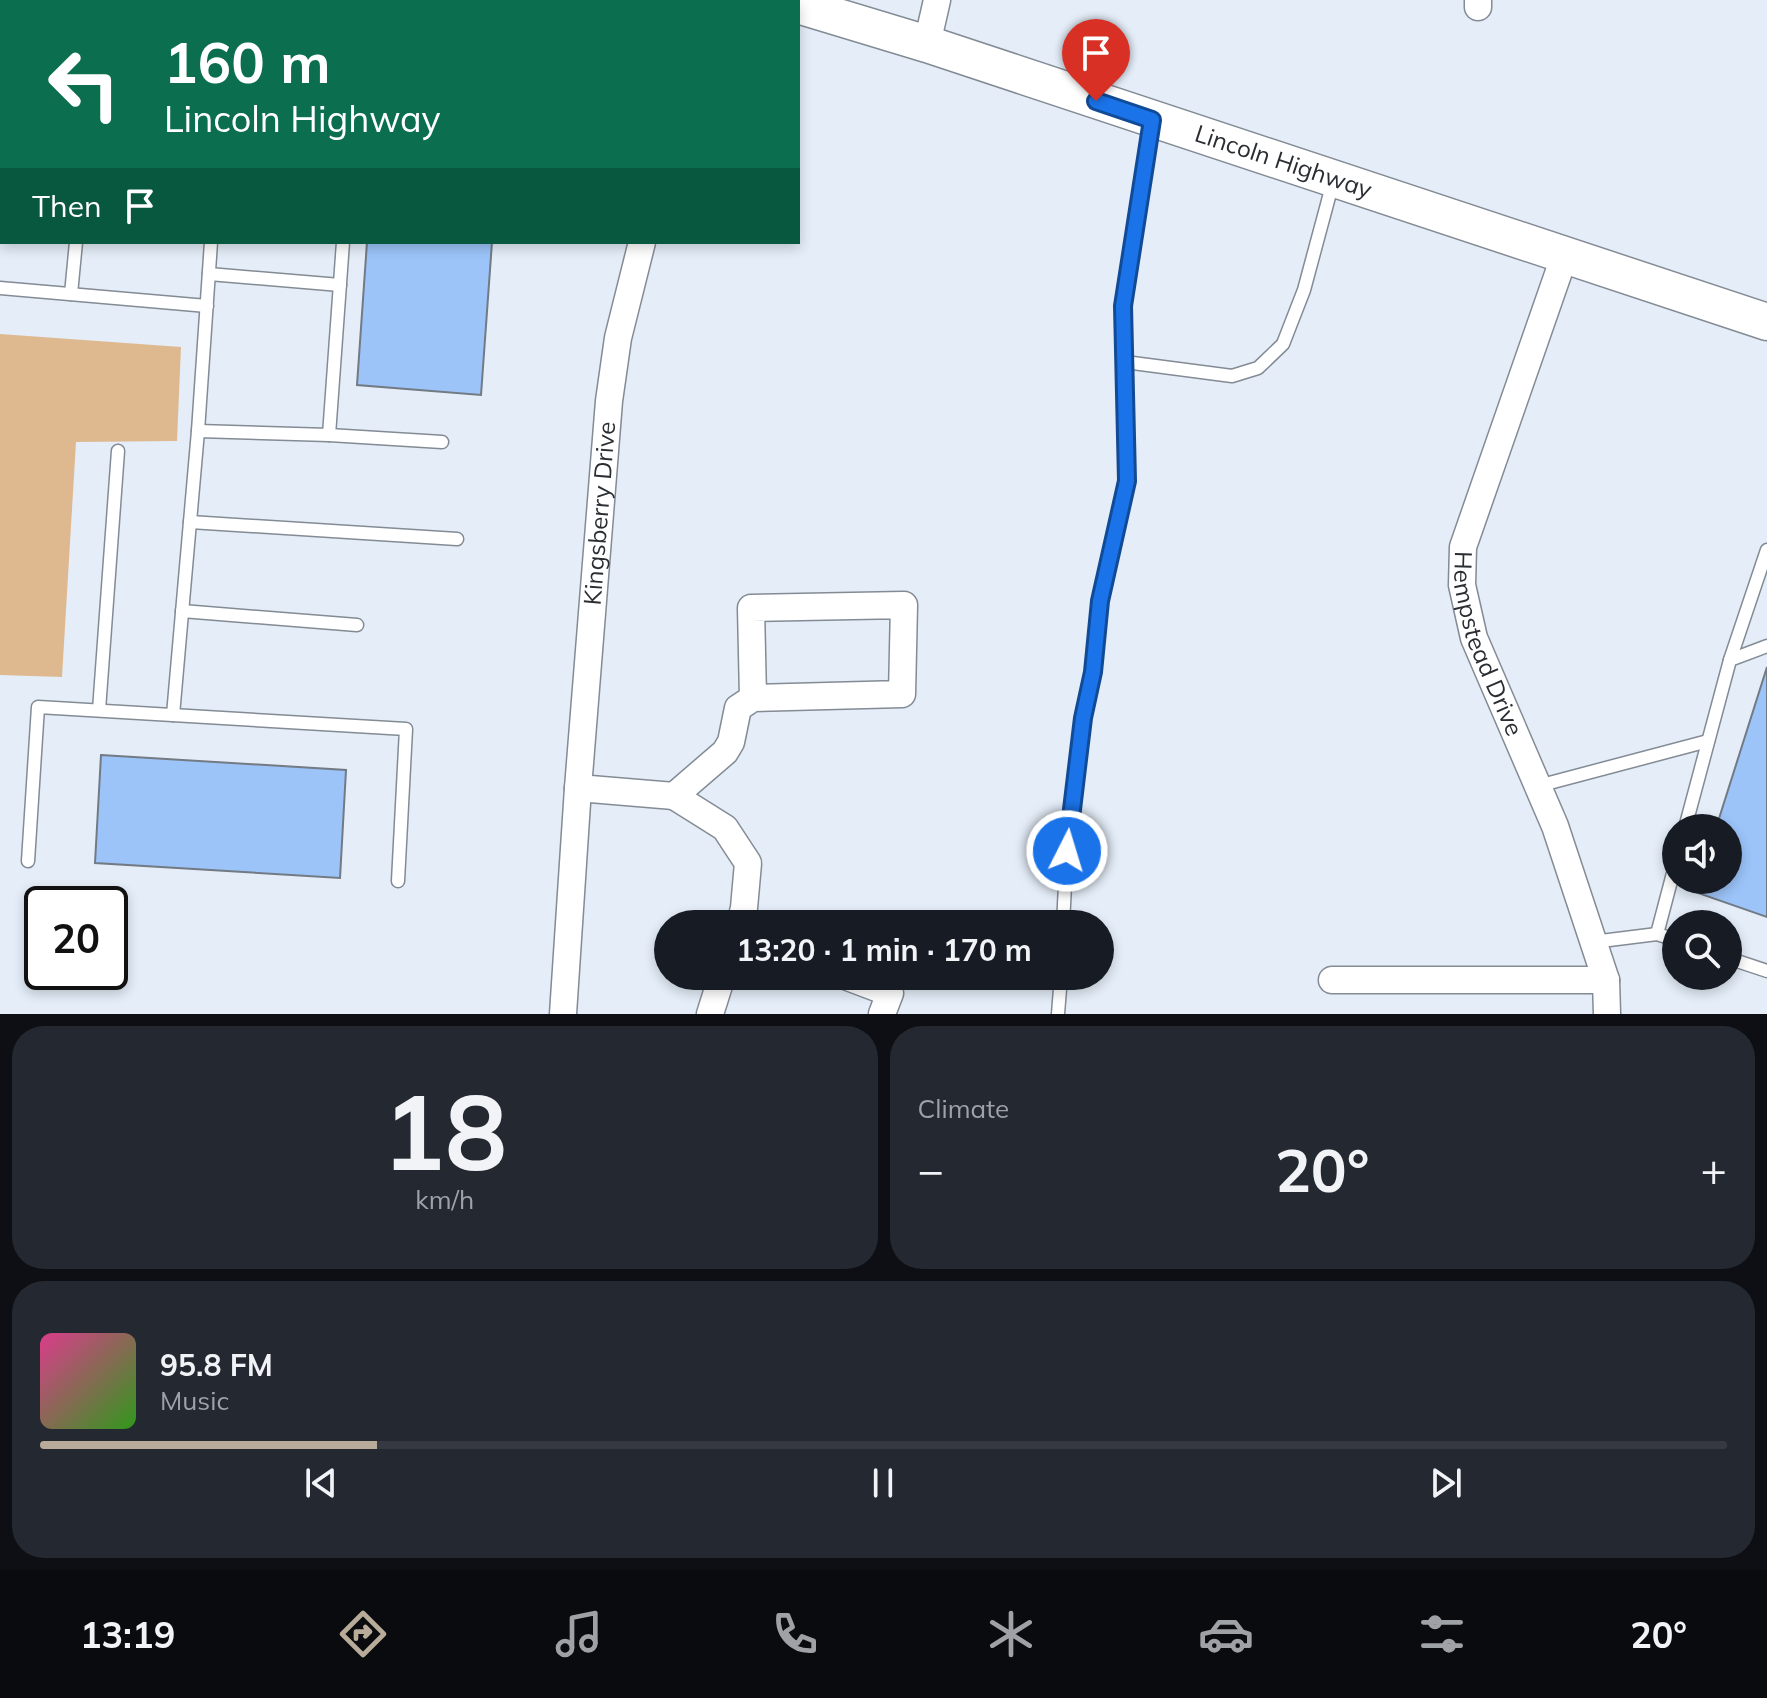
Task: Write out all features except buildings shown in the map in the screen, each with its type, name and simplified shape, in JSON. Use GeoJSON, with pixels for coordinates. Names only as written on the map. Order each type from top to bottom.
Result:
{"type":"FeatureCollection","features":[{"type":"Feature","properties":{"kind":"main road","name":"Lincoln Highway"},"geometry":{"type":"LineString","coordinates":[[800,6],[927,44],[1767,322]]}},
{"type":"Feature","properties":{"kind":"street"},"geometry":{"type":"LineString","coordinates":[[927,44],[937,0]]}},
{"type":"Feature","properties":{"kind":"street","name":"Kingsberry Drive"},"geometry":{"type":"LineString","coordinates":[[563,1014],[609,401],[618,338],[642,244]]}},
{"type":"Feature","properties":{"kind":"street","name":"Hempstead Drive"},"geometry":{"type":"LineString","coordinates":[[1564,257],[1463,547],[1462,585],[1474,638],[1555,826],[1606,980],[1607,1014]]}},
{"type":"Feature","properties":{"kind":"street"},"geometry":{"type":"LineString","coordinates":[[674,796],[725,752],[731,742],[738,708],[753,698],[902,694],[904,605],[751,608],[753,698]]}},
{"type":"Feature","properties":{"kind":"street"},"geometry":{"type":"LineString","coordinates":[[578,788],[674,796],[725,828],[748,863],[744,910]]}},
{"type":"Feature","properties":{"kind":"street"},"geometry":{"type":"LineString","coordinates":[[1332,980],[1606,980]]}},
{"type":"Feature","properties":{"kind":"street"},"geometry":{"type":"LineString","coordinates":[[710,1014],[718,990]]}},
{"type":"Feature","properties":{"kind":"street"},"geometry":{"type":"LineString","coordinates":[[882,990],[890,993],[882,1014]]}},
{"type":"Feature","properties":{"kind":"lane"},"geometry":{"type":"LineString","coordinates":[[1064,910],[1068,827],[1083,718],[1093,672],[1100,601],[1127,481],[1123,306],[1152,120]]}},
{"type":"Feature","properties":{"kind":"lane"},"geometry":{"type":"LineString","coordinates":[[1125,362],[1232,376],[1258,368],[1283,344],[1304,290],[1334,179]]}},
{"type":"Feature","properties":{"kind":"lane"},"geometry":{"type":"LineString","coordinates":[[71,294],[76,244]]}},
{"type":"Feature","properties":{"kind":"lane"},"geometry":{"type":"LineString","coordinates":[[173,715],[211,244]]}},
{"type":"Feature","properties":{"kind":"lane"},"geometry":{"type":"LineString","coordinates":[[329,435],[343,244]]}},
{"type":"Feature","properties":{"kind":"lane"},"geometry":{"type":"LineString","coordinates":[[209,274],[340,285]]}},
{"type":"Feature","properties":{"kind":"lane"},"geometry":{"type":"LineString","coordinates":[[0,288],[207,306]]}},
{"type":"Feature","properties":{"kind":"lane"},"geometry":{"type":"LineString","coordinates":[[198,431],[442,442]]}},
{"type":"Feature","properties":{"kind":"lane"},"geometry":{"type":"LineString","coordinates":[[99,710],[118,451]]}},
{"type":"Feature","properties":{"kind":"lane"},"geometry":{"type":"LineString","coordinates":[[190,522],[457,539]]}},
{"type":"Feature","properties":{"kind":"lane"},"geometry":{"type":"LineString","coordinates":[[1689,814],[1730,660],[1767,550]]}},
{"type":"Feature","properties":{"kind":"lane"},"geometry":{"type":"LineString","coordinates":[[182,611],[357,625]]}},
{"type":"Feature","properties":{"kind":"lane"},"geometry":{"type":"LineString","coordinates":[[1730,660],[1767,646]]}},
{"type":"Feature","properties":{"kind":"lane"},"geometry":{"type":"LineString","coordinates":[[28,861],[38,707],[99,710],[406,729],[398,881]]}},
{"type":"Feature","properties":{"kind":"lane"},"geometry":{"type":"LineString","coordinates":[[1538,786],[1708,741]]}},
{"type":"Feature","properties":{"kind":"lane"},"geometry":{"type":"LineString","coordinates":[[1657,934],[1668,894]]}},
{"type":"Feature","properties":{"kind":"lane"},"geometry":{"type":"LineString","coordinates":[[1593,942],[1662,936]]}},
{"type":"Feature","properties":{"kind":"lane"},"geometry":{"type":"LineString","coordinates":[[1742,963],[1767,971]]}},
{"type":"Feature","properties":{"kind":"lane"},"geometry":{"type":"LineString","coordinates":[[1058,1014],[1060,990]]}},
{"type":"Feature","properties":{"kind":"shaded area"},"geometry":{"type":"Polygon","coordinates":[[[0,334],[181,347],[177,441],[76,442],[62,677],[0,675],[0,334]]]}},
{"type":"Feature","properties":{"kind":"route"},"geometry":{"type":"LineString","coordinates":[[1067,851],[1100,601],[1127,481],[1123,306],[1152,120],[1096,101]]}}]}
